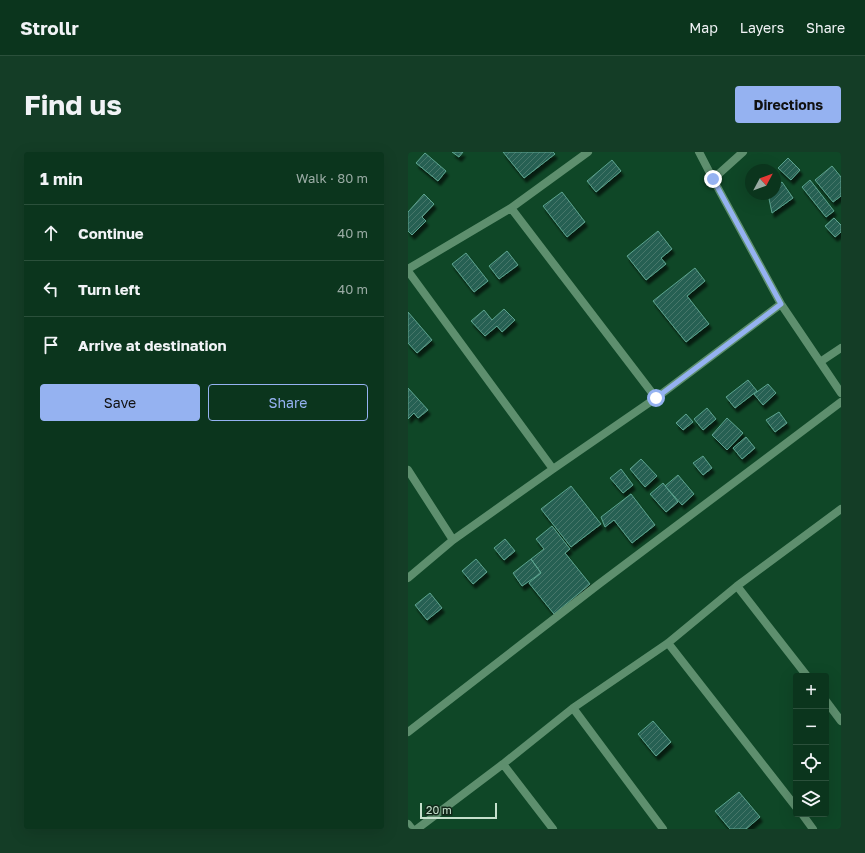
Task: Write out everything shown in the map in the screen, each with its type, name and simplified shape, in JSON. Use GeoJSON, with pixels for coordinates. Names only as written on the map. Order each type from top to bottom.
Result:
{"type":"FeatureCollection","features":[{"type":"Feature","properties":{"kind":"street"},"geometry":{"type":"LineString","coordinates":[[553,469],[408,270],[511,208],[588,152]]}},
{"type":"Feature","properties":{"kind":"street"},"geometry":{"type":"LineString","coordinates":[[699,152],[781,304],[841,393]]}},
{"type":"Feature","properties":{"kind":"street"},"geometry":{"type":"LineString","coordinates":[[713,179],[743,152]]}},
{"type":"Feature","properties":{"kind":"street"},"geometry":{"type":"LineString","coordinates":[[511,208],[656,398]]}},
{"type":"Feature","properties":{"kind":"street"},"geometry":{"type":"LineString","coordinates":[[408,578],[454,540],[656,398],[781,304]]}},
{"type":"Feature","properties":{"kind":"street"},"geometry":{"type":"LineString","coordinates":[[820,362],[841,348]]}},
{"type":"Feature","properties":{"kind":"street"},"geometry":{"type":"LineString","coordinates":[[408,732],[599,584],[841,402]]}},
{"type":"Feature","properties":{"kind":"street"},"geometry":{"type":"LineString","coordinates":[[408,470],[454,540]]}},
{"type":"Feature","properties":{"kind":"street"},"geometry":{"type":"LineString","coordinates":[[417,829],[573,708],[668,642],[738,586],[841,509]]}},
{"type":"Feature","properties":{"kind":"street"},"geometry":{"type":"LineString","coordinates":[[738,586],[804,673]]}},
{"type":"Feature","properties":{"kind":"street"},"geometry":{"type":"LineString","coordinates":[[668,642],[793,803]]}},
{"type":"Feature","properties":{"kind":"street"},"geometry":{"type":"LineString","coordinates":[[829,705],[841,721]]}},
{"type":"Feature","properties":{"kind":"street"},"geometry":{"type":"LineString","coordinates":[[573,708],[663,829]]}},
{"type":"Feature","properties":{"kind":"street"},"geometry":{"type":"LineString","coordinates":[[502,764],[553,829]]}},
{"type":"Feature","properties":{"kind":"street"},"geometry":{"type":"LineString","coordinates":[[804,817],[813,829]]}},
{"type":"Feature","properties":{"kind":"street"},"geometry":{"type":"LineString","coordinates":[[408,824],[412,829]]}},
{"type":"Feature","properties":{"kind":"building"},"geometry":{"type":"Polygon","coordinates":[[[452,152],[463,152],[459,157],[452,152]]]}},
{"type":"Feature","properties":{"kind":"building"},"geometry":{"type":"Polygon","coordinates":[[[503,152],[553,152],[555,154],[524,178],[503,152]]]}},
{"type":"Feature","properties":{"kind":"building"},"geometry":{"type":"Polygon","coordinates":[[[425,153],[446,171],[438,181],[416,163],[425,153]]]}},
{"type":"Feature","properties":{"kind":"building"},"geometry":{"type":"Polygon","coordinates":[[[788,158],[800,170],[791,180],[781,171],[781,165],[788,158]]]}},
{"type":"Feature","properties":{"kind":"building"},"geometry":{"type":"Polygon","coordinates":[[[612,160],[621,171],[596,192],[587,181],[612,160]]]}},
{"type":"Feature","properties":{"kind":"building"},"geometry":{"type":"Polygon","coordinates":[[[832,166],[841,177],[841,196],[833,202],[815,180],[832,166]]]}},
{"type":"Feature","properties":{"kind":"building"},"geometry":{"type":"Polygon","coordinates":[[[810,180],[834,211],[826,217],[802,187],[810,180]]]}},
{"type":"Feature","properties":{"kind":"building"},"geometry":{"type":"Polygon","coordinates":[[[782,182],[793,198],[772,213],[769,200],[781,200],[782,182]]]}},
{"type":"Feature","properties":{"kind":"building"},"geometry":{"type":"Polygon","coordinates":[[[562,192],[585,222],[567,237],[543,206],[562,192]]]}},
{"type":"Feature","properties":{"kind":"building"},"geometry":{"type":"Polygon","coordinates":[[[424,194],[434,204],[422,217],[426,221],[412,235],[408,231],[408,212],[424,194]]]}},
{"type":"Feature","properties":{"kind":"building"},"geometry":{"type":"Polygon","coordinates":[[[834,218],[841,225],[841,232],[835,237],[825,226],[834,218]]]}},
{"type":"Feature","properties":{"kind":"building"},"geometry":{"type":"Polygon","coordinates":[[[658,231],[672,249],[661,258],[666,264],[646,280],[627,256],[658,231]]]}},
{"type":"Feature","properties":{"kind":"building"},"geometry":{"type":"Polygon","coordinates":[[[507,251],[518,265],[499,279],[489,266],[507,251]]]}},
{"type":"Feature","properties":{"kind":"building"},"geometry":{"type":"Polygon","coordinates":[[[466,253],[488,281],[474,292],[452,264],[466,253]]]}},
{"type":"Feature","properties":{"kind":"building"},"geometry":{"type":"Polygon","coordinates":[[[695,268],[705,281],[687,296],[709,324],[686,342],[653,301],[695,268]]]}},
{"type":"Feature","properties":{"kind":"building"},"geometry":{"type":"Polygon","coordinates":[[[504,309],[515,320],[502,332],[497,326],[485,336],[471,321],[484,310],[492,320],[504,309]]]}},
{"type":"Feature","properties":{"kind":"building"},"geometry":{"type":"Polygon","coordinates":[[[408,312],[432,340],[417,353],[408,343],[408,312]]]}},
{"type":"Feature","properties":{"kind":"building"},"geometry":{"type":"Polygon","coordinates":[[[748,380],[757,391],[735,408],[726,397],[748,380]]]}},
{"type":"Feature","properties":{"kind":"building"},"geometry":{"type":"Polygon","coordinates":[[[768,384],[776,393],[763,405],[754,394],[768,384]]]}},
{"type":"Feature","properties":{"kind":"building"},"geometry":{"type":"Polygon","coordinates":[[[408,388],[428,410],[418,418],[414,413],[408,419],[408,388]]]}},
{"type":"Feature","properties":{"kind":"building"},"geometry":{"type":"Polygon","coordinates":[[[707,408],[716,419],[703,430],[694,419],[707,408]]]}},
{"type":"Feature","properties":{"kind":"building"},"geometry":{"type":"Polygon","coordinates":[[[779,412],[787,423],[775,432],[766,420],[779,412]]]}},
{"type":"Feature","properties":{"kind":"building"},"geometry":{"type":"Polygon","coordinates":[[[686,414],[693,422],[683,430],[676,423],[686,414]]]}},
{"type":"Feature","properties":{"kind":"building"},"geometry":{"type":"Polygon","coordinates":[[[727,418],[743,433],[727,450],[712,435],[727,418]]]}},
{"type":"Feature","properties":{"kind":"building"},"geometry":{"type":"Polygon","coordinates":[[[746,437],[755,448],[742,459],[733,448],[746,437]]]}},
{"type":"Feature","properties":{"kind":"building"},"geometry":{"type":"Polygon","coordinates":[[[703,456],[712,468],[703,475],[693,463],[703,456]]]}},
{"type":"Feature","properties":{"kind":"building"},"geometry":{"type":"Polygon","coordinates":[[[641,459],[657,476],[645,487],[630,469],[641,459]]]}},
{"type":"Feature","properties":{"kind":"building"},"geometry":{"type":"Polygon","coordinates":[[[621,469],[633,485],[623,493],[610,478],[621,469]]]}},
{"type":"Feature","properties":{"kind":"building"},"geometry":{"type":"Polygon","coordinates":[[[678,475],[694,494],[682,505],[665,486],[678,475]]]}},
{"type":"Feature","properties":{"kind":"building"},"geometry":{"type":"Polygon","coordinates":[[[663,483],[678,502],[666,512],[650,494],[663,483]]]}},
{"type":"Feature","properties":{"kind":"building"},"geometry":{"type":"Polygon","coordinates":[[[571,486],[601,524],[571,547],[541,509],[571,486]]]}},
{"type":"Feature","properties":{"kind":"building"},"geometry":{"type":"Polygon","coordinates":[[[631,494],[655,525],[632,543],[614,520],[605,527],[601,517],[631,494]]]}},
{"type":"Feature","properties":{"kind":"building"},"geometry":{"type":"Polygon","coordinates":[[[552,526],[570,549],[565,553],[590,584],[554,614],[529,583],[541,573],[531,559],[544,549],[536,539],[552,526]]]}},
{"type":"Feature","properties":{"kind":"building"},"geometry":{"type":"Polygon","coordinates":[[[505,539],[515,551],[504,560],[494,548],[505,539]]]}},
{"type":"Feature","properties":{"kind":"building"},"geometry":{"type":"Polygon","coordinates":[[[476,559],[487,572],[473,584],[462,571],[476,559]]]}},
{"type":"Feature","properties":{"kind":"building"},"geometry":{"type":"Polygon","coordinates":[[[531,559],[541,573],[522,586],[513,573],[531,559]]]}},
{"type":"Feature","properties":{"kind":"building"},"geometry":{"type":"Polygon","coordinates":[[[430,593],[442,608],[427,620],[415,605],[430,593]]]}},
{"type":"Feature","properties":{"kind":"building"},"geometry":{"type":"Polygon","coordinates":[[[653,721],[671,742],[656,756],[638,734],[653,721]]]}},
{"type":"Feature","properties":{"kind":"building"},"geometry":{"type":"Polygon","coordinates":[[[739,792],[760,817],[746,829],[730,829],[715,811],[739,792]]]}},
{"type":"Feature","properties":{"kind":"route"},"geometry":{"type":"LineString","coordinates":[[656,398],[781,304],[713,179]]}}]}
